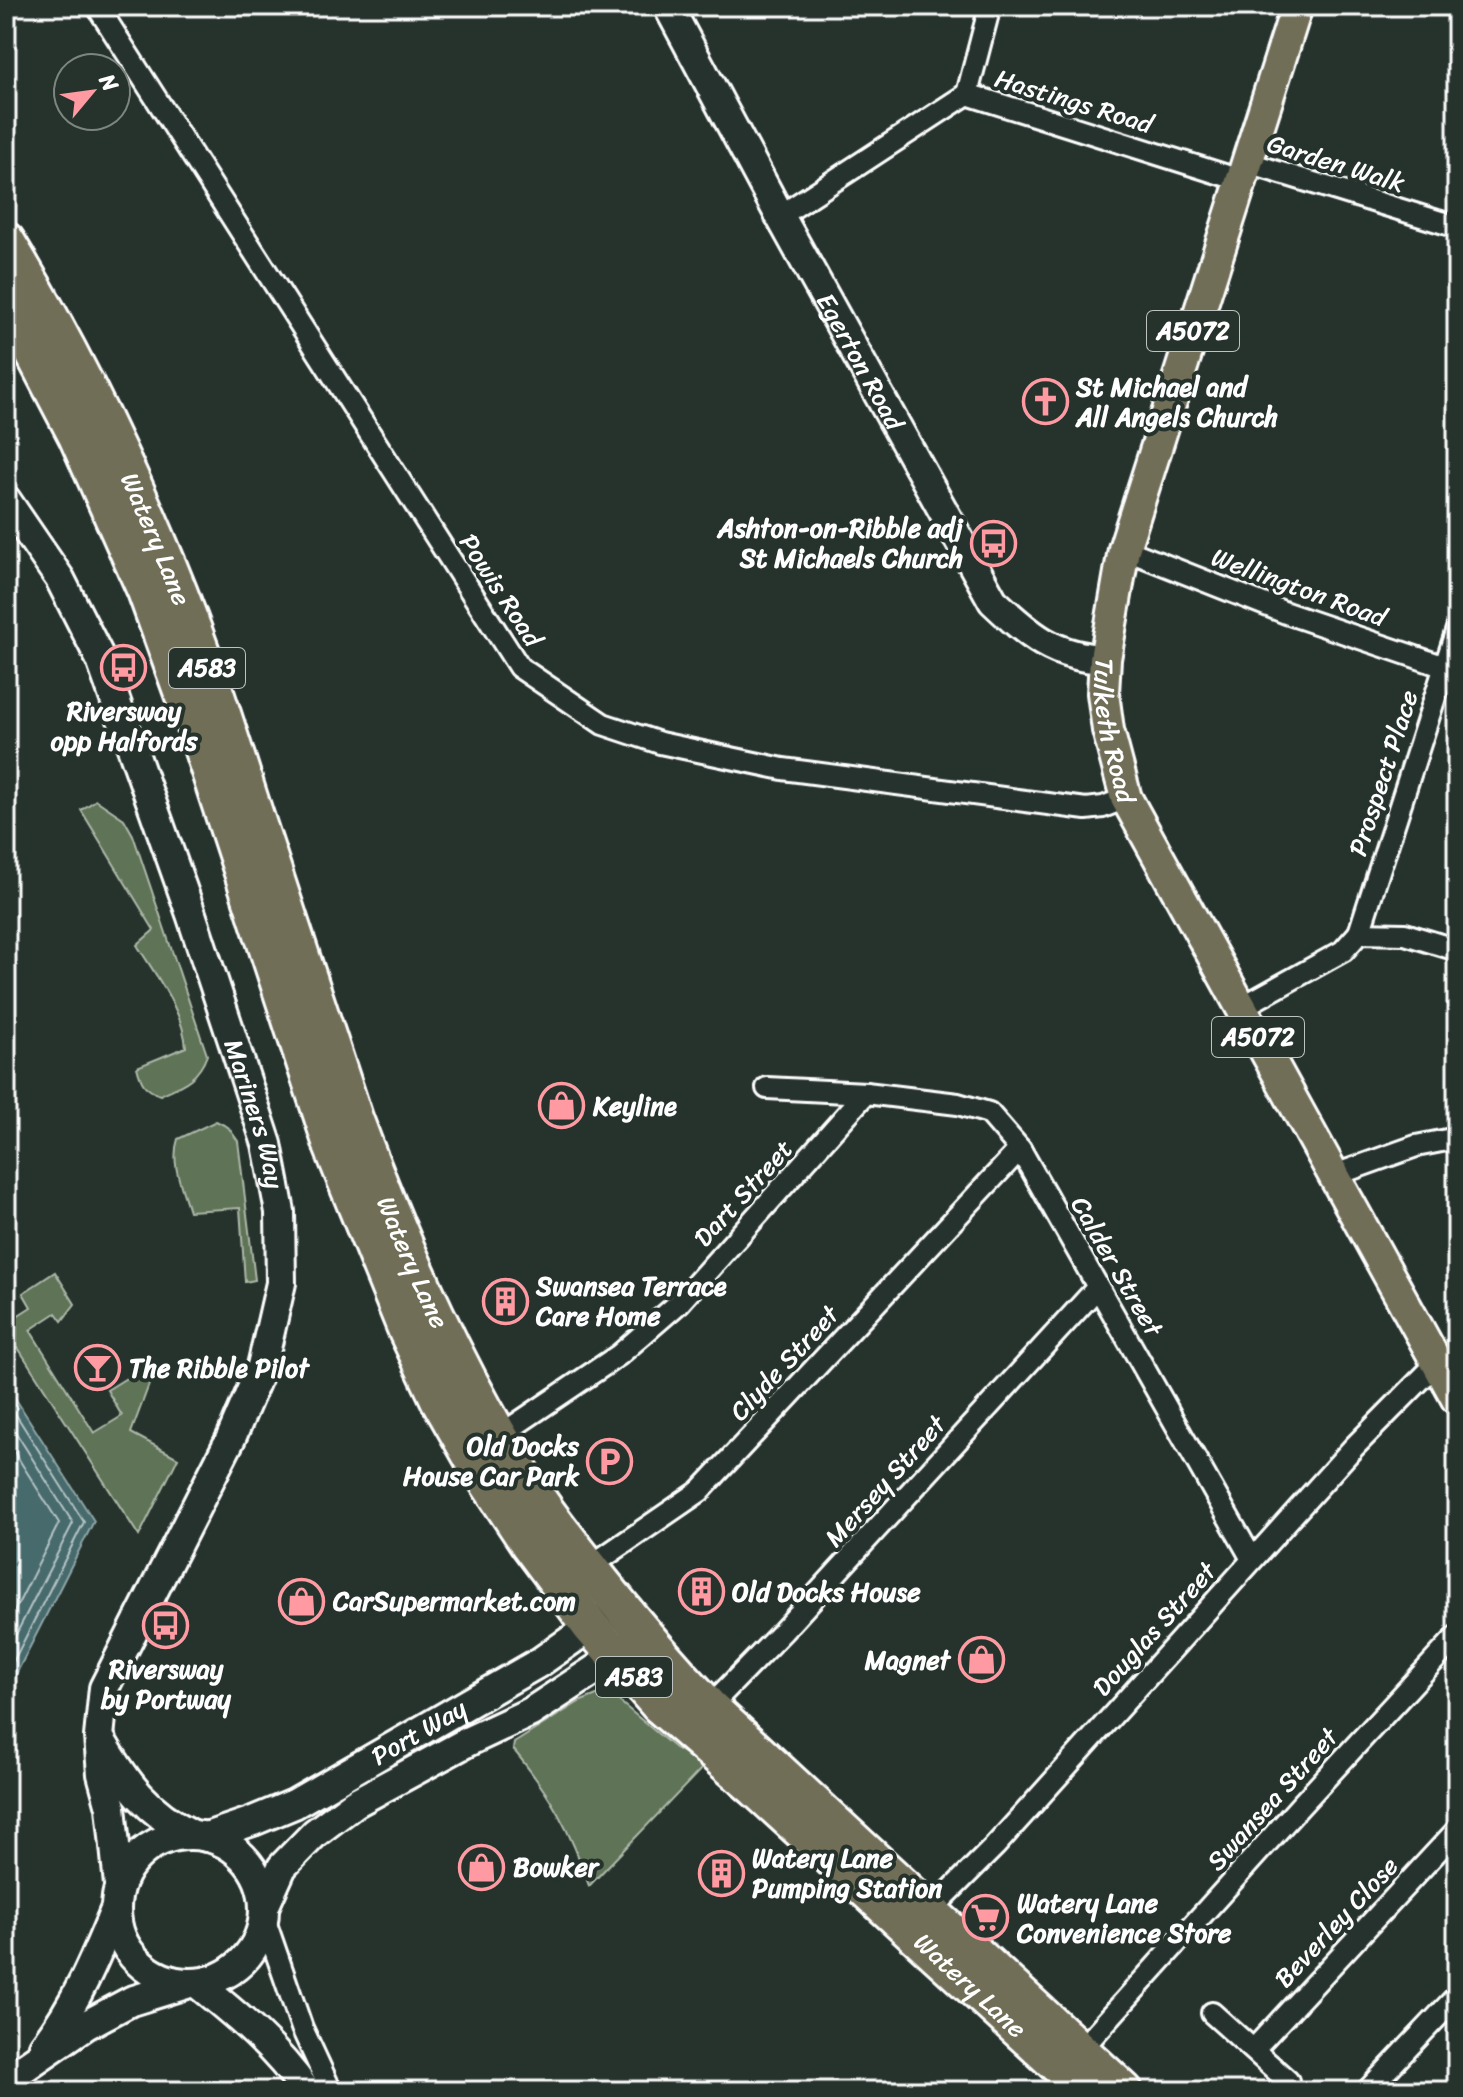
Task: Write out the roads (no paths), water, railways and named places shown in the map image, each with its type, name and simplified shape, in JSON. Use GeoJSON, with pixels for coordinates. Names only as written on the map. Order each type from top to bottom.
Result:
{"type":"FeatureCollection","features":[{"type":"Feature","properties":{"kind":"highway","name":"Watery Lane"},"geometry":{"type":"LineString","coordinates":[[6,241],[82,377],[169,568],[209,676],[376,1177],[422,1284],[499,1436],[540,1503],[575,1577],[629,1646],[659,1705],[755,1788],[920,1921]]}},
{"type":"Feature","properties":{"kind":"highway","name":"Watery Lane"},"geometry":{"type":"LineString","coordinates":[[6,300],[77,436],[146,591],[198,735],[333,1148],[407,1331],[439,1399],[476,1464],[529,1544],[575,1577]]}},
{"type":"Feature","properties":{"kind":"highway","name":"Watery Lane"},"geometry":{"type":"LineString","coordinates":[[629,1646],[709,1707],[920,1921],[1076,2071],[1124,2091]]}},
{"type":"Feature","properties":{"kind":"main road","name":"Tulketh Road"},"geometry":{"type":"LineString","coordinates":[[1297,6],[1124,549],[1105,659],[1103,693],[1108,730],[1126,798],[1457,1399]]}},
{"type":"Feature","properties":{"kind":"street","name":"Powis Road"},"geometry":{"type":"LineString","coordinates":[[97,6],[519,667],[603,724],[660,743],[783,769],[1086,809],[1103,807],[1126,798]]}},
{"type":"Feature","properties":{"kind":"street","name":"Egerton Road"},"geometry":{"type":"LineString","coordinates":[[668,6],[993,601],[1023,628],[1064,654],[1105,659]]}},
{"type":"Feature","properties":{"kind":"street"},"geometry":{"type":"LineString","coordinates":[[967,94],[990,6]]}},
{"type":"Feature","properties":{"kind":"street","name":"Hastings Road"},"geometry":{"type":"LineString","coordinates":[[780,216],[967,94],[1243,171]]}},
{"type":"Feature","properties":{"kind":"street","name":"Garden Walk"},"geometry":{"type":"LineString","coordinates":[[1243,171],[1457,227]]}},
{"type":"Feature","properties":{"kind":"street","name":"Mariners Way"},"geometry":{"type":"LineString","coordinates":[[6,500],[60,579],[101,660],[191,914],[267,1144],[280,1212],[281,1283],[262,1366],[231,1438],[104,1688],[99,1737],[102,1774],[111,1807],[117,1898]]}},
{"type":"Feature","properties":{"kind":"street","name":"Wellington Road"},"geometry":{"type":"LineString","coordinates":[[1124,549],[1286,613],[1451,669]]}},
{"type":"Feature","properties":{"kind":"street","name":"Prospect Place"},"geometry":{"type":"LineString","coordinates":[[1359,933],[1451,669],[1457,629]]}},
{"type":"Feature","properties":{"kind":"street"},"geometry":{"type":"LineString","coordinates":[[1242,1007],[1343,951],[1359,933],[1405,934],[1457,950]]}},
{"type":"Feature","properties":{"kind":"street","name":"Calder Street"},"geometry":{"type":"LineString","coordinates":[[767,1088],[866,1093],[958,1104],[989,1113],[1020,1149],[1252,1559]]}},
{"type":"Feature","properties":{"kind":"street","name":"Dart Street"},"geometry":{"type":"LineString","coordinates":[[499,1436],[619,1355],[679,1303],[866,1093]]}},
{"type":"Feature","properties":{"kind":"street"},"geometry":{"type":"LineString","coordinates":[[1335,1175],[1416,1146],[1457,1138]]}},
{"type":"Feature","properties":{"kind":"street","name":"Clyde Street"},"geometry":{"type":"LineString","coordinates":[[575,1577],[700,1491],[1020,1149]]}},
{"type":"Feature","properties":{"kind":"street","name":"Mersey Street"},"geometry":{"type":"LineString","coordinates":[[709,1707],[783,1631],[1097,1288]]}},
{"type":"Feature","properties":{"kind":"street","name":"Douglas Street"},"geometry":{"type":"LineString","coordinates":[[920,1921],[995,1846],[1354,1447],[1438,1362]]}},
{"type":"Feature","properties":{"kind":"street","name":"Port Way"},"geometry":{"type":"LineString","coordinates":[[199,1835],[294,1804],[540,1662],[605,1616]]}},
{"type":"Feature","properties":{"kind":"street","name":"Swansea Street"},"geometry":{"type":"LineString","coordinates":[[1076,2071],[1300,1806],[1457,1636]]}},
{"type":"Feature","properties":{"kind":"street","name":"Port Way"},"geometry":{"type":"LineString","coordinates":[[265,1911],[282,1867],[315,1833],[355,1803],[469,1741],[531,1712],[629,1646]]}},
{"type":"Feature","properties":{"kind":"street"},"geometry":{"type":"LineString","coordinates":[[99,1737],[137,1796],[166,1821],[232,1847],[248,1862],[259,1880],[265,1911],[302,2028],[331,2091]]}},
{"type":"Feature","properties":{"kind":"street","name":"Beverley Close"},"geometry":{"type":"LineString","coordinates":[[1254,2049],[1457,1830]]}},
{"type":"Feature","properties":{"kind":"street"},"geometry":{"type":"LineString","coordinates":[[17,2072],[71,2007],[85,1982],[131,1863],[150,1846],[170,1837],[199,1835]]}},
{"type":"Feature","properties":{"kind":"street"},"geometry":{"type":"LineString","coordinates":[[117,1898],[120,1936],[133,1957],[151,1974],[174,1983],[193,1984],[252,2027],[282,2057],[306,2091]]}},
{"type":"Feature","properties":{"kind":"street"},"geometry":{"type":"LineString","coordinates":[[17,2072],[86,2025],[131,2001],[222,1977],[240,1966],[254,1949],[265,1911]]}},
{"type":"Feature","properties":{"kind":"street"},"geometry":{"type":"LineString","coordinates":[[1367,2091],[1457,1996]]}},
{"type":"Feature","properties":{"kind":"street"},"geometry":{"type":"LineString","coordinates":[[1212,2013],[1288,2081]]}},
{"type":"Feature","properties":{"kind":"water"},"geometry":{"type":"Polygon","coordinates":[[[6,1384],[94,1521],[6,1694],[6,1384]]]}},
{"type":"Feature","properties":{"kind":"place","name":"St Michael and All Angels Church"},"geometry":{"type":"Point","coordinates":[1045,402]}},
{"type":"Feature","properties":{"kind":"place","name":"Ashton-on-Ribble adj St Michaels Church"},"geometry":{"type":"Point","coordinates":[994,543]}},
{"type":"Feature","properties":{"kind":"place","name":"Riversway opp Halfords"},"geometry":{"type":"Point","coordinates":[124,668]}},
{"type":"Feature","properties":{"kind":"place","name":"Keyline"},"geometry":{"type":"Point","coordinates":[562,1106]}},
{"type":"Feature","properties":{"kind":"place","name":"Swansea Terrace Care Home"},"geometry":{"type":"Point","coordinates":[505,1301]}},
{"type":"Feature","properties":{"kind":"place","name":"The Ribble Pilot"},"geometry":{"type":"Point","coordinates":[98,1368]}},
{"type":"Feature","properties":{"kind":"place","name":"Old Docks House Car Park"},"geometry":{"type":"Point","coordinates":[610,1461]}},
{"type":"Feature","properties":{"kind":"place","name":"Old Docks House"},"geometry":{"type":"Point","coordinates":[701,1592]}},
{"type":"Feature","properties":{"kind":"place","name":"CarSupermarket.com"},"geometry":{"type":"Point","coordinates":[302,1601]}},
{"type":"Feature","properties":{"kind":"place","name":"Riversway by Portway"},"geometry":{"type":"Point","coordinates":[166,1626]}},
{"type":"Feature","properties":{"kind":"place","name":"Magnet"},"geometry":{"type":"Point","coordinates":[981,1660]}},
{"type":"Feature","properties":{"kind":"place","name":"Bowker"},"geometry":{"type":"Point","coordinates":[482,1867]}},
{"type":"Feature","properties":{"kind":"place","name":"Watery Lane Pumping Station"},"geometry":{"type":"Point","coordinates":[721,1873]}},
{"type":"Feature","properties":{"kind":"place","name":"Watery Lane Convenience Store"},"geometry":{"type":"Point","coordinates":[986,1918]}}]}
